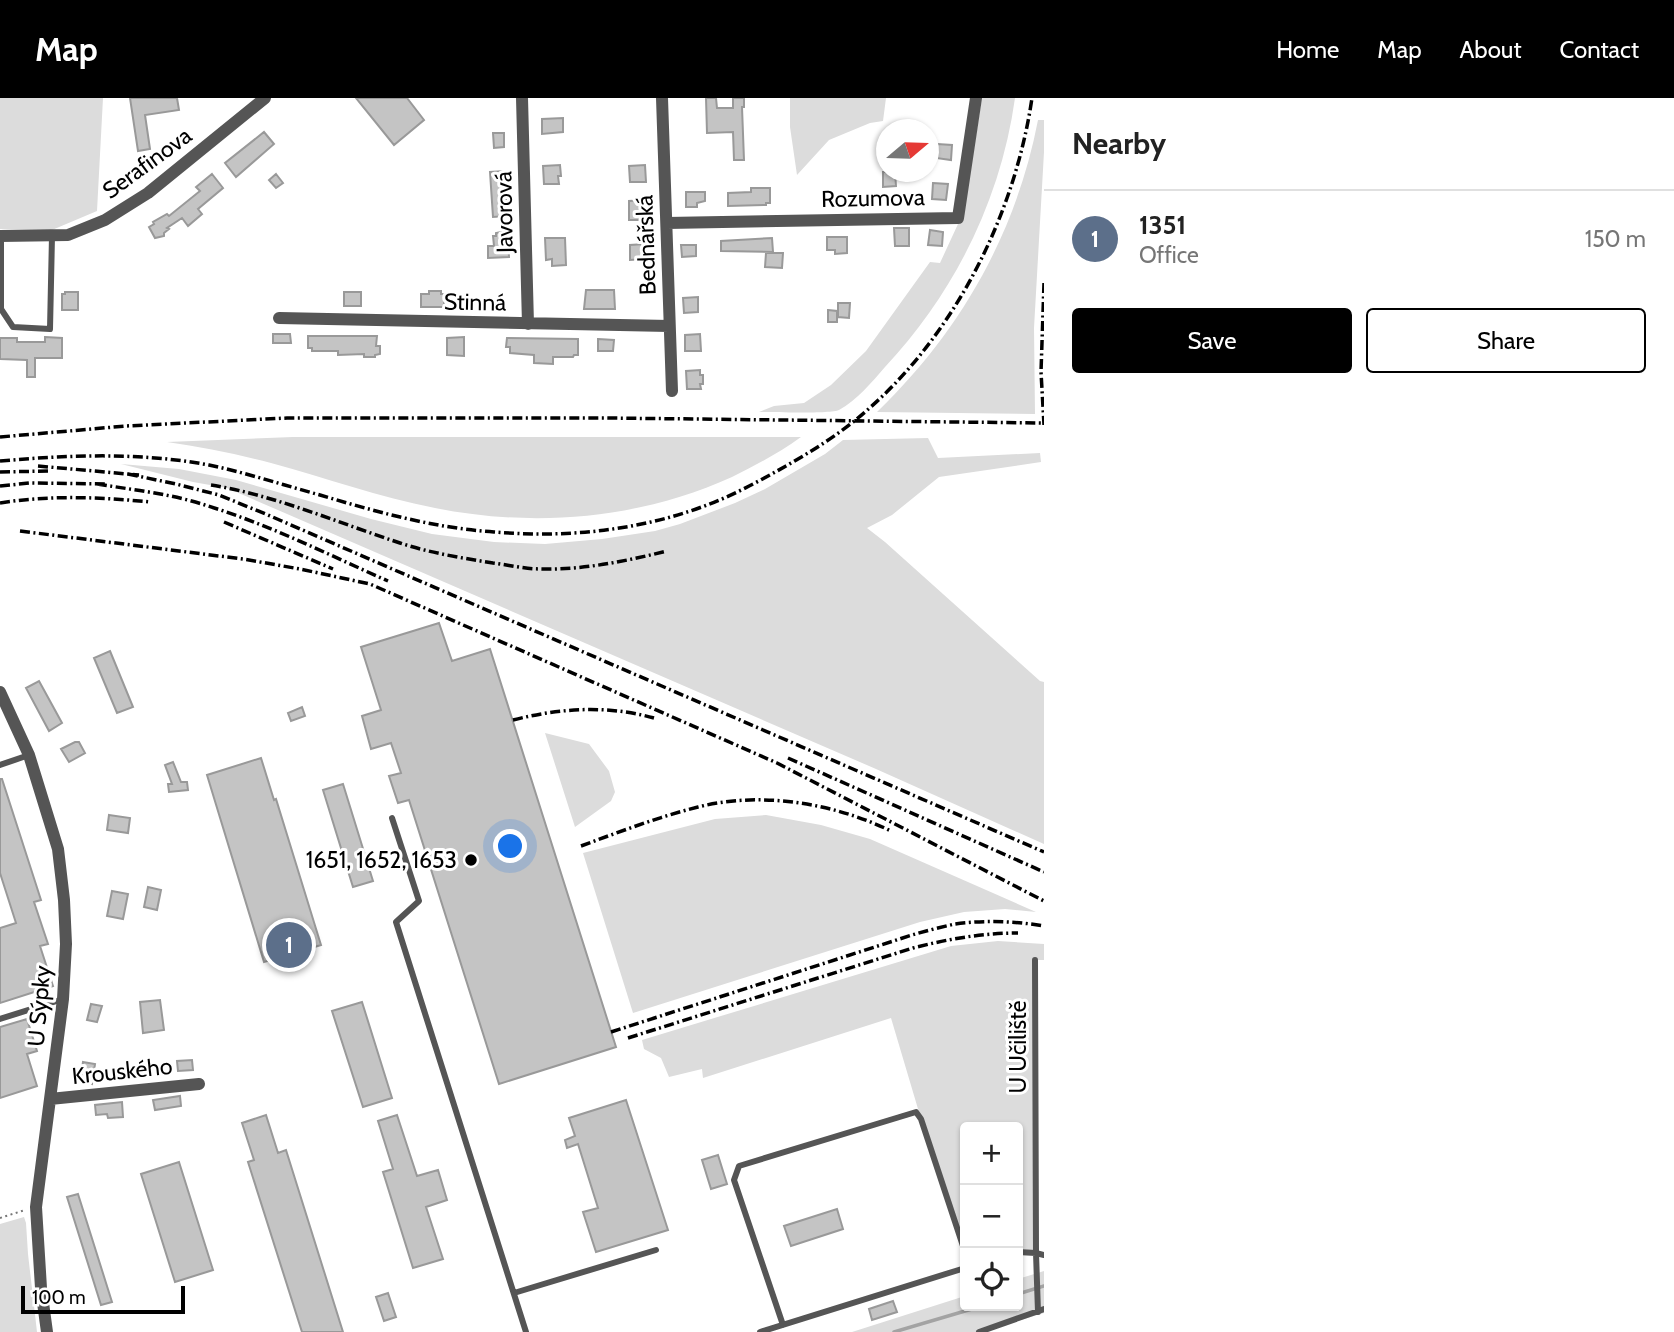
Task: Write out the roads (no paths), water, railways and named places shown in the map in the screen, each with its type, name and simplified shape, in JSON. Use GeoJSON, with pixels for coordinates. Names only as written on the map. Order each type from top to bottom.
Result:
{"type":"FeatureCollection","features":[{"type":"Feature","properties":{"kind":"street","name":"Serafinova"},"geometry":{"type":"LineString","coordinates":[[1,236],[68,235],[105,219],[148,193],[265,98]]}},
{"type":"Feature","properties":{"kind":"street","name":"Javorová"},"geometry":{"type":"LineString","coordinates":[[522,98],[528,324]]}},
{"type":"Feature","properties":{"kind":"street","name":"Bednářská"},"geometry":{"type":"LineString","coordinates":[[662,98],[672,391]]}},
{"type":"Feature","properties":{"kind":"street","name":"Rozumova"},"geometry":{"type":"LineString","coordinates":[[667,223],[958,218],[976,98]]}},
{"type":"Feature","properties":{"kind":"street","name":"Stinná"},"geometry":{"type":"LineString","coordinates":[[279,318],[669,326]]}},
{"type":"Feature","properties":{"kind":"street","name":"U Sýpky"},"geometry":{"type":"LineString","coordinates":[[0,692],[29,755],[58,849],[64,900],[66,943],[63,999],[36,1207],[41,1288],[47,1332]]}},
{"type":"Feature","properties":{"kind":"street","name":"Krouského"},"geometry":{"type":"LineString","coordinates":[[50,1099],[199,1084]]}},
{"type":"Feature","properties":{"kind":"lane"},"geometry":{"type":"LineString","coordinates":[[1,236],[1,309],[13,327],[50,329],[52,236]]}},
{"type":"Feature","properties":{"kind":"lane"},"geometry":{"type":"LineString","coordinates":[[0,765],[29,755]]}},
{"type":"Feature","properties":{"kind":"lane"},"geometry":{"type":"LineString","coordinates":[[392,818],[419,901],[396,922],[526,1332]]}},
{"type":"Feature","properties":{"kind":"lane","name":"U Učiliště"},"geometry":{"type":"LineString","coordinates":[[1035,960],[1036,1253],[1037,1296],[1041,1310]]}},
{"type":"Feature","properties":{"kind":"lane"},"geometry":{"type":"LineString","coordinates":[[0,1019],[63,999]]}},
{"type":"Feature","properties":{"kind":"lane"},"geometry":{"type":"LineString","coordinates":[[783,1325],[734,1180],[739,1166],[916,1112],[921,1119],[964,1248]]}},
{"type":"Feature","properties":{"kind":"lane"},"geometry":{"type":"LineString","coordinates":[[514,1293],[656,1250]]}},
{"type":"Feature","properties":{"kind":"lane"},"geometry":{"type":"LineString","coordinates":[[1023,1252],[1044,1255]]}},
{"type":"Feature","properties":{"kind":"lane"},"geometry":{"type":"LineString","coordinates":[[760,1332],[960,1270]]}},
{"type":"Feature","properties":{"kind":"lane"},"geometry":{"type":"LineString","coordinates":[[979,1332],[1041,1310]]}},
{"type":"Feature","properties":{"kind":"waterway"},"geometry":{"type":"LineString","coordinates":[[1023,1292],[1044,1286]]}},
{"type":"Feature","properties":{"kind":"waterway"},"geometry":{"type":"LineString","coordinates":[[894,1332],[965,1311]]}},
{"type":"Feature","properties":{"kind":"railway"},"geometry":{"type":"LineString","coordinates":[[0,461],[104,456],[183,461],[237,472],[406,518],[450,527],[521,534],[575,533],[628,527],[707,505],[767,477],[837,434],[865,412],[927,347],[976,270],[995,228],[1024,142],[1032,98]]}},
{"type":"Feature","properties":{"kind":"railway"},"geometry":{"type":"LineString","coordinates":[[1044,283],[1041,372],[1044,425]]}},
{"type":"Feature","properties":{"kind":"railway"},"geometry":{"type":"LineString","coordinates":[[0,437],[126,426],[287,418],[607,418],[1044,423]]}},
{"type":"Feature","properties":{"kind":"railway"},"geometry":{"type":"LineString","coordinates":[[38,466],[139,475]]}},
{"type":"Feature","properties":{"kind":"railway"},"geometry":{"type":"LineString","coordinates":[[0,472],[49,471]]}},
{"type":"Feature","properties":{"kind":"railway"},"geometry":{"type":"LineString","coordinates":[[128,474],[219,495],[268,515],[1044,852]]}},
{"type":"Feature","properties":{"kind":"railway"},"geometry":{"type":"LineString","coordinates":[[0,486],[30,483],[107,484]]}},
{"type":"Feature","properties":{"kind":"railway"},"geometry":{"type":"LineString","coordinates":[[97,484],[195,502],[254,522],[388,581]]}},
{"type":"Feature","properties":{"kind":"railway"},"geometry":{"type":"LineString","coordinates":[[211,485],[282,502],[423,550],[523,568],[589,566],[667,551]]}},
{"type":"Feature","properties":{"kind":"railway"},"geometry":{"type":"LineString","coordinates":[[0,503],[75,498],[150,502]]}},
{"type":"Feature","properties":{"kind":"railway"},"geometry":{"type":"LineString","coordinates":[[224,522],[333,569]]}},
{"type":"Feature","properties":{"kind":"railway"},"geometry":{"type":"LineString","coordinates":[[20,531],[243,559],[370,584],[777,763],[1044,901]]}},
{"type":"Feature","properties":{"kind":"railway"},"geometry":{"type":"LineString","coordinates":[[513,720],[583,710],[619,711],[654,718]]}},
{"type":"Feature","properties":{"kind":"railway"},"geometry":{"type":"LineString","coordinates":[[788,758],[1044,872]]}},
{"type":"Feature","properties":{"kind":"railway"},"geometry":{"type":"LineString","coordinates":[[581,846],[683,811],[722,802],[747,800],[797,802],[821,807],[869,821],[891,831]]}},
{"type":"Feature","properties":{"kind":"railway"},"geometry":{"type":"LineString","coordinates":[[611,1032],[912,935],[955,924],[1011,922],[1044,926]]}},
{"type":"Feature","properties":{"kind":"railway"},"geometry":{"type":"LineString","coordinates":[[628,1038],[913,948],[965,937],[1018,933]]}},
{"type":"Feature","properties":{"kind":"place","name":"1651, 1652, 1653"},"geometry":{"type":"Point","coordinates":[471,860]}},
{"type":"Feature","properties":{"kind":"place","name":"1351"},"geometry":{"type":"Point","coordinates":[289,945]}}]}
